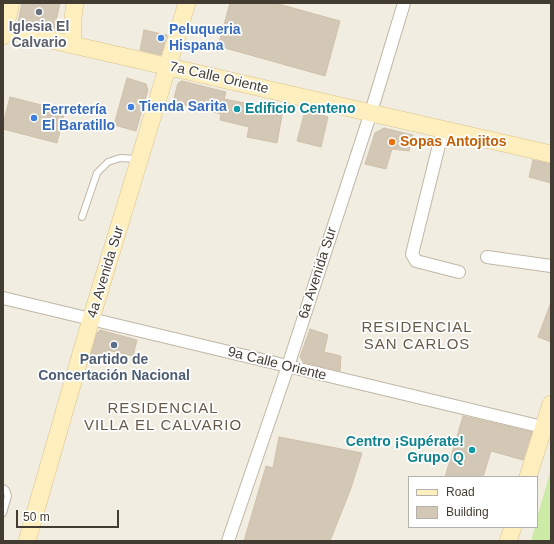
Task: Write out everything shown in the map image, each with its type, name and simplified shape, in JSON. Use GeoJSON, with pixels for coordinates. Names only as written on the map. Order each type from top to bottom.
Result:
{"type":"FeatureCollection","features":[{"type":"Feature","properties":{"kind":"street"},"geometry":{"type":"LineString","coordinates":[[3,32],[11,3]]}},
{"type":"Feature","properties":{"kind":"street"},"geometry":{"type":"LineString","coordinates":[[73,45],[73,18],[75,3]]}},
{"type":"Feature","properties":{"kind":"street","name":"4a Avenida Sur"},"geometry":{"type":"LineString","coordinates":[[27,541],[91,318],[187,3]]}},
{"type":"Feature","properties":{"kind":"street","name":"6a Avenida Sur"},"geometry":{"type":"LineString","coordinates":[[228,541],[288,366],[371,112],[404,3]]}},
{"type":"Feature","properties":{"kind":"street","name":"7a Calle Oriente"},"geometry":{"type":"LineString","coordinates":[[3,32],[73,45],[168,66],[551,154]]}},
{"type":"Feature","properties":{"kind":"street"},"geometry":{"type":"LineString","coordinates":[[443,129],[412,254],[416,261],[459,272]]}},
{"type":"Feature","properties":{"kind":"street"},"geometry":{"type":"LineString","coordinates":[[488,257],[551,266]]}},
{"type":"Feature","properties":{"kind":"street","name":"9a Calle Oriente"},"geometry":{"type":"LineString","coordinates":[[3,298],[547,428]]}},
{"type":"Feature","properties":{"kind":"street"},"geometry":{"type":"LineString","coordinates":[[528,476],[547,428],[551,404]]}},
{"type":"Feature","properties":{"kind":"street"},"geometry":{"type":"LineString","coordinates":[[508,541],[513,528]]}},
{"type":"Feature","properties":{"kind":"lane"},"geometry":{"type":"LineString","coordinates":[[82,217],[97,173],[108,162],[120,158],[140,160]]}},
{"type":"Feature","properties":{"kind":"lane"},"geometry":{"type":"LineString","coordinates":[[3,488],[6,490],[8,496],[3,513]]}},
{"type":"Feature","properties":{"kind":"green space"},"geometry":{"type":"Polygon","coordinates":[[[551,469],[551,541],[531,541],[535,528],[538,528],[538,514],[551,469]]]}},
{"type":"Feature","properties":{"kind":"building","name":"Iglesia El Calvario"},"geometry":{"type":"Polygon","coordinates":[[[22,3],[60,3],[54,30],[18,22],[22,3]]]}},
{"type":"Feature","properties":{"kind":"building"},"geometry":{"type":"Polygon","coordinates":[[[230,3],[275,3],[340,21],[325,76],[218,46],[230,3]]]}},
{"type":"Feature","properties":{"kind":"building"},"geometry":{"type":"Polygon","coordinates":[[[144,30],[167,35],[161,55],[140,50],[144,30]]]}},
{"type":"Feature","properties":{"kind":"building","name":"Tienda Sarita"},"geometry":{"type":"Polygon","coordinates":[[[127,78],[146,84],[148,90],[136,131],[114,125],[127,78]]]}},
{"type":"Feature","properties":{"kind":"building"},"geometry":{"type":"Polygon","coordinates":[[[182,81],[226,92],[224,99],[283,110],[277,143],[247,137],[249,127],[220,120],[221,114],[173,102],[178,83],[182,81]]]}},
{"type":"Feature","properties":{"kind":"building","name":"Ferretería El Baratillo"},"geometry":{"type":"Polygon","coordinates":[[[10,97],[65,111],[57,143],[3,129],[10,97]]]}},
{"type":"Feature","properties":{"kind":"building"},"geometry":{"type":"Polygon","coordinates":[[[305,111],[328,117],[321,147],[297,141],[305,111]]]}},
{"type":"Feature","properties":{"kind":"building","name":"Sopas Antojitos"},"geometry":{"type":"Polygon","coordinates":[[[384,128],[413,135],[409,151],[392,149],[386,169],[365,164],[375,133],[384,128]]]}},
{"type":"Feature","properties":{"kind":"building"},"geometry":{"type":"Polygon","coordinates":[[[533,160],[551,164],[551,183],[529,177],[533,160]]]}},
{"type":"Feature","properties":{"kind":"building"},"geometry":{"type":"Polygon","coordinates":[[[551,305],[551,342],[538,337],[551,305]]]}},
{"type":"Feature","properties":{"kind":"building"},"geometry":{"type":"Polygon","coordinates":[[[310,329],[328,335],[324,352],[341,356],[340,371],[303,362],[300,357],[310,329]]]}},
{"type":"Feature","properties":{"kind":"building","name":"Partido de Concertación Nacional"},"geometry":{"type":"Polygon","coordinates":[[[100,330],[137,340],[133,356],[111,351],[108,362],[90,358],[97,333],[100,330]]]}},
{"type":"Feature","properties":{"kind":"building","name":"Centro ¡Supérate! Grupo Q"},"geometry":{"type":"Polygon","coordinates":[[[463,416],[532,432],[523,460],[491,451],[483,476],[445,476],[463,416]]]}},
{"type":"Feature","properties":{"kind":"building"},"geometry":{"type":"Polygon","coordinates":[[[279,437],[362,453],[351,488],[330,541],[244,541],[266,466],[273,468],[279,437]]]}},
{"type":"Feature","properties":{"kind":"place","name":"Iglesia El Calvario"},"geometry":{"type":"Point","coordinates":[39,12]}},
{"type":"Feature","properties":{"kind":"place","name":"Peluqueria Hispana"},"geometry":{"type":"Point","coordinates":[161,38]}},
{"type":"Feature","properties":{"kind":"place","name":"Tienda Sarita"},"geometry":{"type":"Point","coordinates":[131,107]}},
{"type":"Feature","properties":{"kind":"place","name":"Edificio Centeno"},"geometry":{"type":"Point","coordinates":[237,109]}},
{"type":"Feature","properties":{"kind":"place","name":"Ferretería El Baratillo"},"geometry":{"type":"Point","coordinates":[34,118]}},
{"type":"Feature","properties":{"kind":"place","name":"Sopas Antojitos"},"geometry":{"type":"Point","coordinates":[392,142]}},
{"type":"Feature","properties":{"kind":"place","name":"Partido de Concertación Nacional"},"geometry":{"type":"Point","coordinates":[114,345]}},
{"type":"Feature","properties":{"kind":"place","name":"Centro ¡Supérate! Grupo Q"},"geometry":{"type":"Point","coordinates":[472,450]}},
{"type":"Feature","properties":{"kind":"district","name":"RESIDENCIAL SAN CARLOS"},"geometry":{"type":"Point","coordinates":[417,336]}},
{"type":"Feature","properties":{"kind":"district","name":"RESIDENCIAL VILLA EL CALVARIO"},"geometry":{"type":"Point","coordinates":[163,418]}}]}
